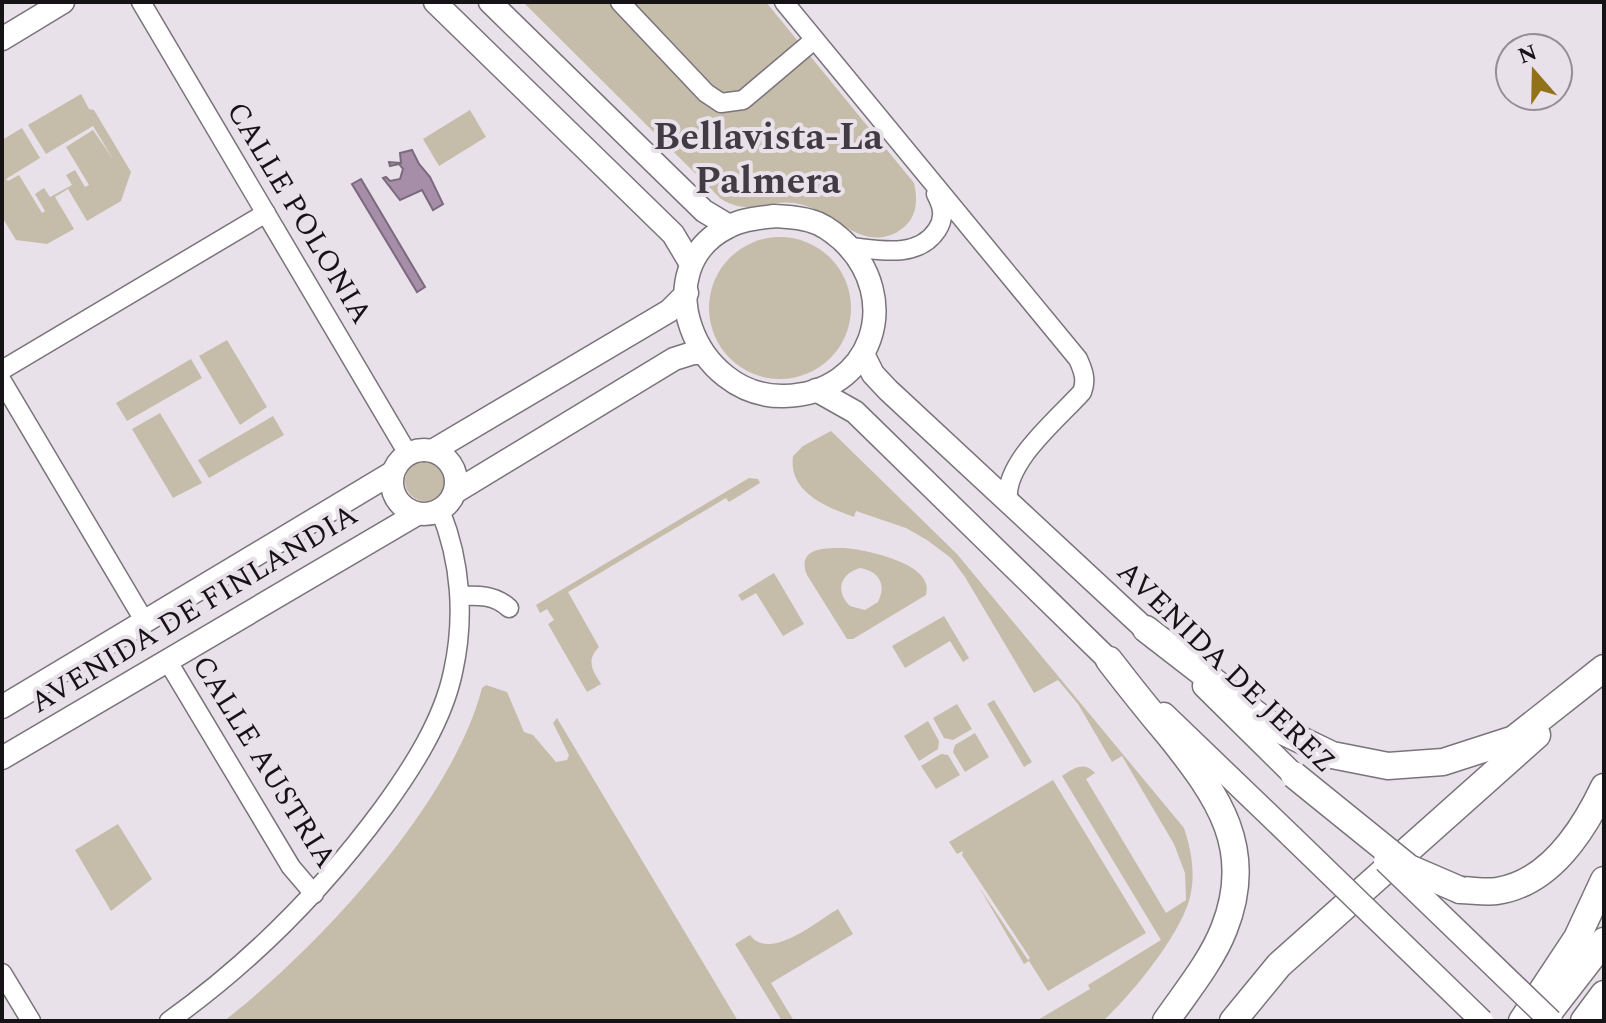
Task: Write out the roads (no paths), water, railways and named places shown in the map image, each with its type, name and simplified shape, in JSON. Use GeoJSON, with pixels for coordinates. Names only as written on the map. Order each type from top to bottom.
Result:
{"type":"FeatureCollection","features":[{"type":"Feature","properties":{"kind":"highway"},"geometry":{"type":"LineString","coordinates":[[1146,629],[1270,725],[1332,755],[1388,766],[1443,762],[1514,739],[1604,670]]}},
{"type":"Feature","properties":{"kind":"highway"},"geometry":{"type":"LineString","coordinates":[[1109,660],[1207,783],[1227,822],[1236,860],[1234,895],[1224,930],[1204,967],[1166,1021]]}},
{"type":"Feature","properties":{"kind":"highway"},"geometry":{"type":"LineString","coordinates":[[1233,1021],[1279,965],[1604,670]]}},
{"type":"Feature","properties":{"kind":"highway"},"geometry":{"type":"LineString","coordinates":[[1294,775],[1409,868],[1460,890],[1498,891],[1531,879],[1561,855],[1580,830],[1604,787]]}},
{"type":"Feature","properties":{"kind":"highway"},"geometry":{"type":"LineString","coordinates":[[1522,1021],[1577,938],[1604,880]]}},
{"type":"Feature","properties":{"kind":"highway"},"geometry":{"type":"LineString","coordinates":[[1542,1021],[1604,941]]}},
{"type":"Feature","properties":{"kind":"highway"},"geometry":{"type":"LineString","coordinates":[[1584,1021],[1604,994]]}},
{"type":"Feature","properties":{"kind":"main road"},"geometry":{"type":"LineString","coordinates":[[2,39],[63,2]]}},
{"type":"Feature","properties":{"kind":"main road"},"geometry":{"type":"LineString","coordinates":[[435,2],[673,234],[691,264]]}},
{"type":"Feature","properties":{"kind":"main road"},"geometry":{"type":"LineString","coordinates":[[490,2],[704,211],[729,226]]}},
{"type":"Feature","properties":{"kind":"main road"},"geometry":{"type":"LineString","coordinates":[[795,217],[814,222],[850,247],[864,267],[874,299],[873,325],[863,354],[840,382],[785,396],[755,393],[725,377],[702,353],[691,329],[687,293],[691,264],[701,247],[729,226],[757,218],[795,217]]}},
{"type":"Feature","properties":{"kind":"main road"},"geometry":{"type":"LineString","coordinates":[[434,450],[451,464],[456,478],[455,492],[449,503],[440,510],[417,514],[403,507],[394,495],[392,473],[408,454],[416,450],[434,450],[669,311],[687,293]]}},
{"type":"Feature","properties":{"kind":"main road"},"geometry":{"type":"LineString","coordinates":[[455,492],[674,359],[702,353]]}},
{"type":"Feature","properties":{"kind":"main road","name":"AVENIDA DE JEREZ"},"geometry":{"type":"LineString","coordinates":[[863,354],[879,382],[1146,629],[1551,1021]]}},
{"type":"Feature","properties":{"kind":"main road"},"geometry":{"type":"LineString","coordinates":[[816,390],[855,412],[1482,1021]]}},
{"type":"Feature","properties":{"kind":"main road","name":"AVENIDA DE FINLANDIA"},"geometry":{"type":"LineString","coordinates":[[2,707],[392,473]]}},
{"type":"Feature","properties":{"kind":"main road","name":"AVENIDA DE FINLANDIA"},"geometry":{"type":"LineString","coordinates":[[2,758],[417,514]]}},
{"type":"Feature","properties":{"kind":"street","name":"CALLE POLONIA"},"geometry":{"type":"LineString","coordinates":[[141,2],[408,454]]}},
{"type":"Feature","properties":{"kind":"street"},"geometry":{"type":"LineString","coordinates":[[620,2],[706,93],[721,103],[743,100],[814,40]]}},
{"type":"Feature","properties":{"kind":"street"},"geometry":{"type":"LineString","coordinates":[[784,2],[1078,359],[1085,384],[1082,392],[1015,466],[1007,490],[1008,500]]}},
{"type":"Feature","properties":{"kind":"street"},"geometry":{"type":"LineString","coordinates":[[850,247],[898,251],[914,249],[932,238],[942,221],[941,204],[930,181]]}},
{"type":"Feature","properties":{"kind":"street"},"geometry":{"type":"LineString","coordinates":[[2,370],[266,213]]}},
{"type":"Feature","properties":{"kind":"street"},"geometry":{"type":"LineString","coordinates":[[2,381],[145,622]]}},
{"type":"Feature","properties":{"kind":"street"},"geometry":{"type":"LineString","coordinates":[[169,1021],[245,962],[314,894],[400,784],[439,714],[453,673],[459,635],[460,596],[449,535],[440,510]]}},
{"type":"Feature","properties":{"kind":"street"},"geometry":{"type":"LineString","coordinates":[[460,596],[485,596],[501,601],[509,608]]}},
{"type":"Feature","properties":{"kind":"street","name":"CALLE AUSTRIA"},"geometry":{"type":"LineString","coordinates":[[167,660],[291,867],[314,894]]}},
{"type":"Feature","properties":{"kind":"street"},"geometry":{"type":"LineString","coordinates":[[2,973],[31,1021]]}},
{"type":"Feature","properties":{"kind":"district","name":"Bellavista-La Palmera"},"geometry":{"type":"Point","coordinates":[768,160]}}]}
